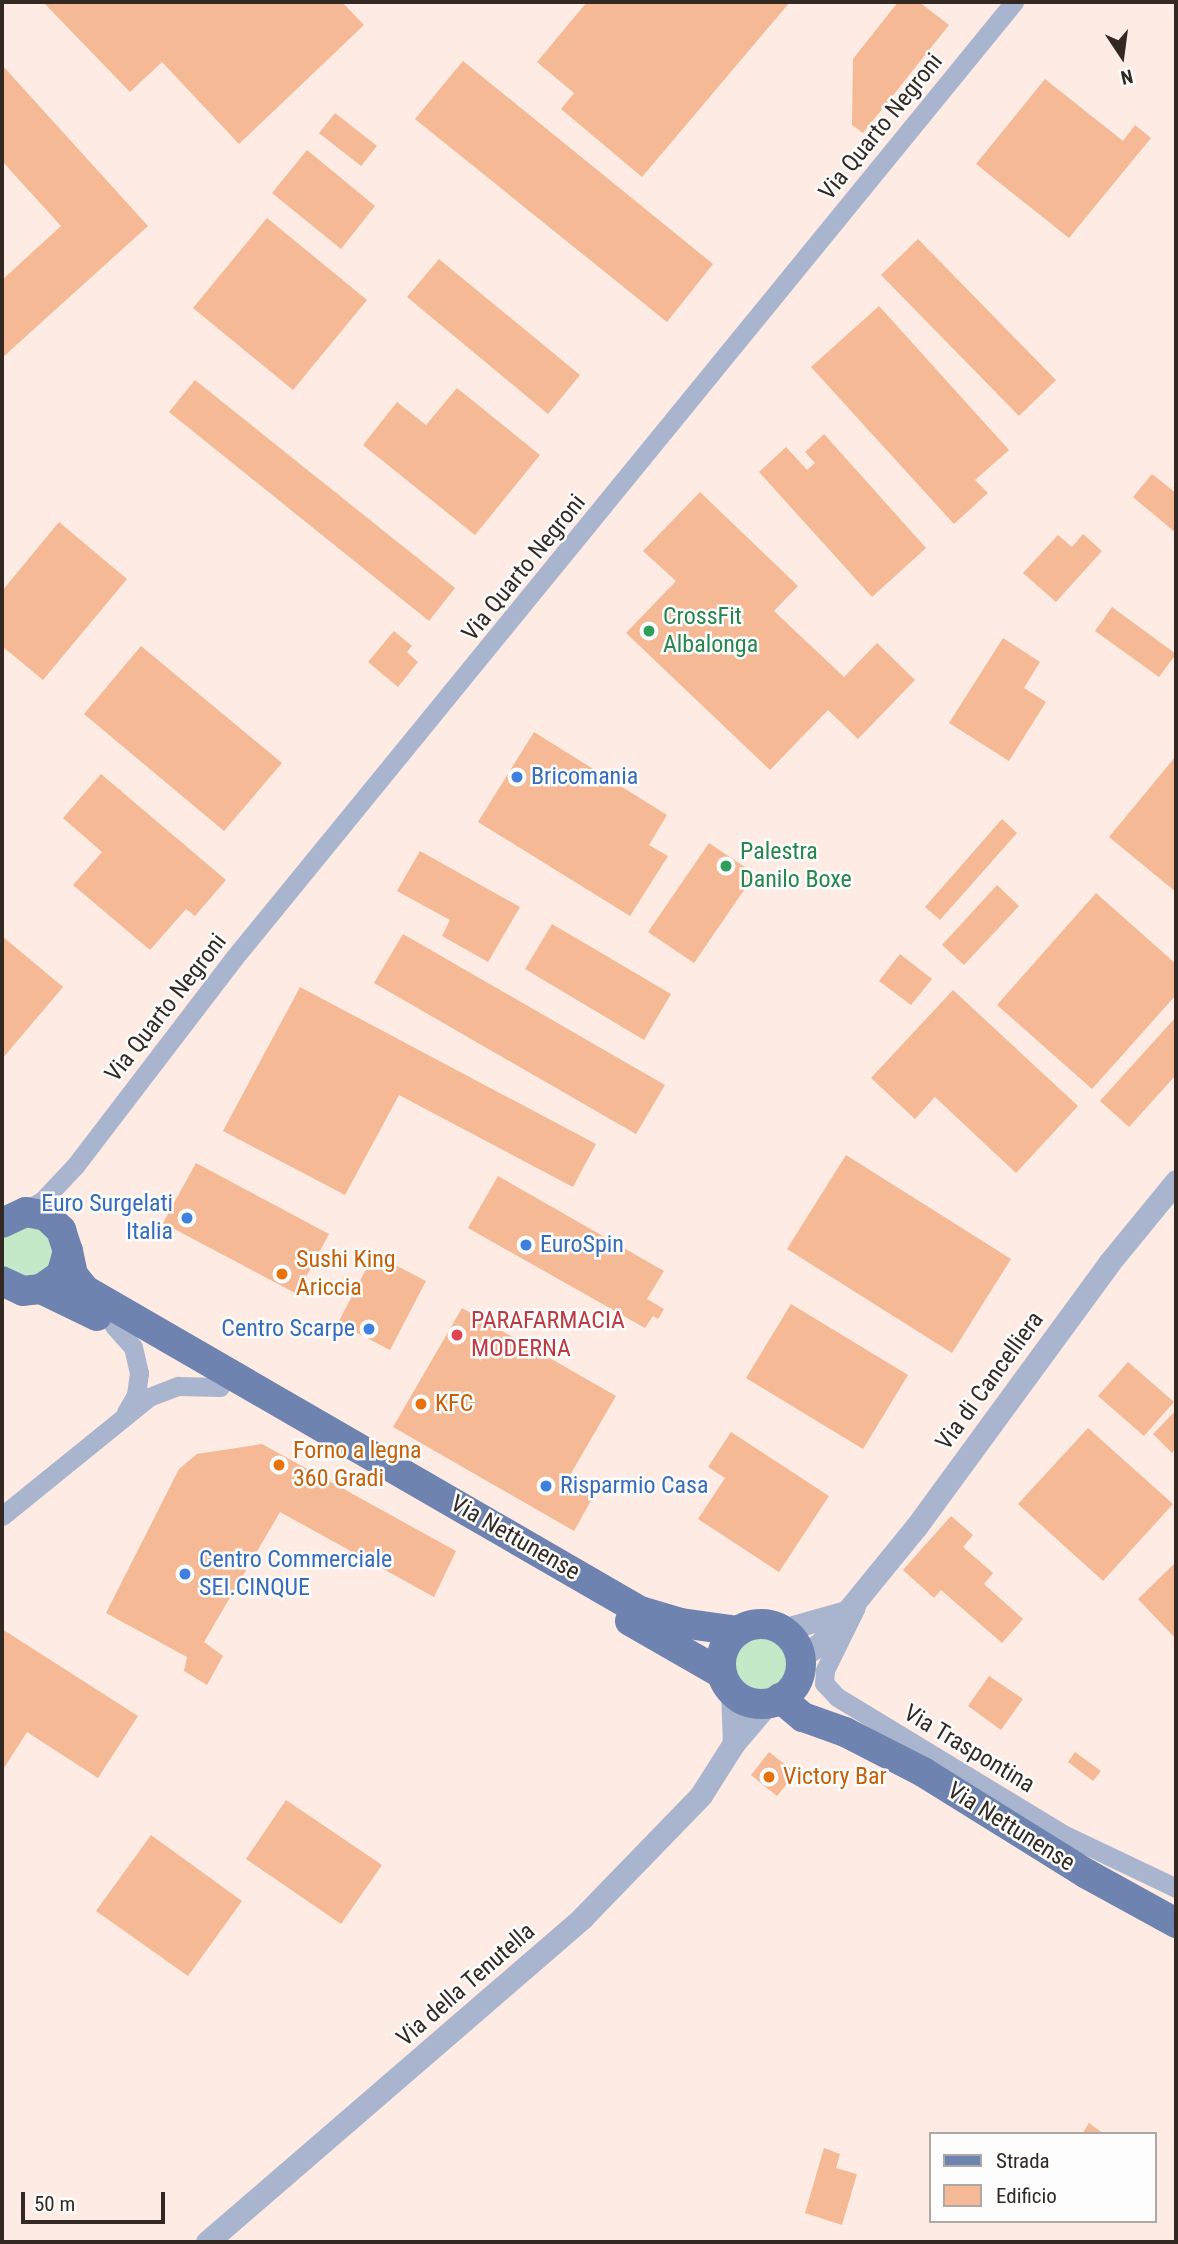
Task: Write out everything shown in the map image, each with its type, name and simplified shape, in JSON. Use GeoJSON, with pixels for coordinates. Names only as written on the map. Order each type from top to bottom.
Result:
{"type":"FeatureCollection","features":[{"type":"Feature","properties":{"kind":"main road"},"geometry":{"type":"LineString","coordinates":[[9,1219],[36,1213],[54,1222]]}},
{"type":"Feature","properties":{"kind":"main road","name":"Via Nettunense"},"geometry":{"type":"LineString","coordinates":[[54,1222],[68,1251],[73,1275],[85,1290],[640,1611],[670,1621],[738,1630],[760,1623],[782,1630],[794,1642],[800,1666],[817,1703],[845,1732]]}},
{"type":"Feature","properties":{"kind":"main road"},"geometry":{"type":"LineString","coordinates":[[41,1289],[61,1275],[68,1251]]}},
{"type":"Feature","properties":{"kind":"main road","name":"Via Nettunense"},"geometry":{"type":"LineString","coordinates":[[2,1281],[23,1291],[41,1289],[65,1297],[727,1683],[749,1702],[774,1700],[793,1713],[845,1732],[923,1772],[1077,1868],[1176,1923]]}},
{"type":"Feature","properties":{"kind":"main road"},"geometry":{"type":"LineString","coordinates":[[727,1683],[723,1650],[738,1630]]}},
{"type":"Feature","properties":{"kind":"main road"},"geometry":{"type":"LineString","coordinates":[[774,1700],[800,1666]]}},
{"type":"Feature","properties":{"kind":"street","name":"Via Quarto Negroni"},"geometry":{"type":"LineString","coordinates":[[9,1219],[42,1201],[75,1166],[234,958],[1014,2]]}},
{"type":"Feature","properties":{"kind":"street","name":"Via Quarto Negroni"},"geometry":{"type":"LineString","coordinates":[[54,1222],[75,1166]]}},
{"type":"Feature","properties":{"kind":"street","name":"Via di Cancelliera"},"geometry":{"type":"LineString","coordinates":[[800,1666],[851,1606],[1109,1263],[1176,1181]]}},
{"type":"Feature","properties":{"kind":"street"},"geometry":{"type":"LineString","coordinates":[[114,1326],[133,1348],[139,1373],[136,1395],[120,1419]]}},
{"type":"Feature","properties":{"kind":"street"},"geometry":{"type":"LineString","coordinates":[[2,1516],[120,1419],[170,1388],[220,1387]]}},
{"type":"Feature","properties":{"kind":"street"},"geometry":{"type":"LineString","coordinates":[[782,1630],[851,1606]]}},
{"type":"Feature","properties":{"kind":"street","name":"Via Traspontina"},"geometry":{"type":"LineString","coordinates":[[851,1606],[856,1612],[825,1670],[824,1683],[837,1697],[1063,1834],[1147,1878],[1176,1888]]}},
{"type":"Feature","properties":{"kind":"street"},"geometry":{"type":"LineString","coordinates":[[727,1683],[734,1743]]}},
{"type":"Feature","properties":{"kind":"street","name":"Via della Tenutella"},"geometry":{"type":"LineString","coordinates":[[207,2242],[583,1918],[701,1795],[734,1743],[774,1700]]}},
{"type":"Feature","properties":{"kind":"green space"},"geometry":{"type":"Polygon","coordinates":[[[22,1216],[62,1238],[50,1282],[2,1276],[2,1229],[22,1216]]]}},
{"type":"Feature","properties":{"kind":"green space"},"geometry":{"type":"Polygon","coordinates":[[[754,1637],[766,1637],[776,1641],[784,1649],[788,1665],[784,1681],[776,1689],[766,1693],[754,1693],[744,1689],[736,1681],[732,1671],[732,1659],[736,1649],[744,1641],[754,1637]]]}},
{"type":"Feature","properties":{"kind":"building"},"geometry":{"type":"Polygon","coordinates":[[[43,2],[342,2],[364,25],[239,144],[162,62],[130,92],[43,2]]]}},
{"type":"Feature","properties":{"kind":"building"},"geometry":{"type":"Polygon","coordinates":[[[587,2],[790,2],[642,177],[561,109],[574,93],[537,62],[587,2]]]}},
{"type":"Feature","properties":{"kind":"building"},"geometry":{"type":"Polygon","coordinates":[[[898,2],[919,2],[949,25],[863,133],[852,125],[853,59],[898,2]]]}},
{"type":"Feature","properties":{"kind":"building"},"geometry":{"type":"Polygon","coordinates":[[[463,61],[713,264],[667,322],[415,119],[463,61]]]}},
{"type":"Feature","properties":{"kind":"building"},"geometry":{"type":"Polygon","coordinates":[[[2,65],[148,226],[2,358],[2,280],[61,226],[2,161],[2,65]]]}},
{"type":"Feature","properties":{"kind":"building"},"geometry":{"type":"Polygon","coordinates":[[[1045,79],[1123,141],[1135,125],[1151,138],[1069,238],[976,164],[1045,79]]]}},
{"type":"Feature","properties":{"kind":"building"},"geometry":{"type":"Polygon","coordinates":[[[335,113],[377,146],[361,166],[319,133],[335,113]]]}},
{"type":"Feature","properties":{"kind":"building"},"geometry":{"type":"Polygon","coordinates":[[[307,150],[375,206],[341,249],[272,193],[307,150]]]}},
{"type":"Feature","properties":{"kind":"building"},"geometry":{"type":"Polygon","coordinates":[[[267,218],[367,300],[293,390],[193,308],[267,218]]]}},
{"type":"Feature","properties":{"kind":"building"},"geometry":{"type":"Polygon","coordinates":[[[918,239],[1056,380],[1019,416],[881,275],[918,239]]]}},
{"type":"Feature","properties":{"kind":"building"},"geometry":{"type":"Polygon","coordinates":[[[439,259],[580,375],[548,414],[407,297],[439,259]]]}},
{"type":"Feature","properties":{"kind":"building"},"geometry":{"type":"Polygon","coordinates":[[[879,306],[1009,450],[975,480],[988,493],[954,524],[811,367],[879,306]]]}},
{"type":"Feature","properties":{"kind":"building"},"geometry":{"type":"Polygon","coordinates":[[[195,380],[455,588],[429,621],[169,412],[195,380]]]}},
{"type":"Feature","properties":{"kind":"building"},"geometry":{"type":"Polygon","coordinates":[[[457,388],[540,455],[475,535],[363,445],[397,402],[426,425],[457,388]]]}},
{"type":"Feature","properties":{"kind":"building"},"geometry":{"type":"Polygon","coordinates":[[[824,434],[926,548],[872,597],[759,472],[786,447],[807,470],[815,463],[805,452],[824,434]]]}},
{"type":"Feature","properties":{"kind":"building"},"geometry":{"type":"Polygon","coordinates":[[[1152,474],[1176,493],[1176,533],[1133,497],[1152,474]]]}},
{"type":"Feature","properties":{"kind":"building"},"geometry":{"type":"Polygon","coordinates":[[[700,492],[798,586],[774,611],[844,677],[877,643],[915,680],[858,739],[828,710],[770,770],[626,633],[676,581],[643,551],[700,492]]]}},
{"type":"Feature","properties":{"kind":"building"},"geometry":{"type":"Polygon","coordinates":[[[59,522],[127,579],[43,680],[2,646],[2,591],[59,522]]]}},
{"type":"Feature","properties":{"kind":"building"},"geometry":{"type":"Polygon","coordinates":[[[1083,534],[1102,551],[1056,602],[1023,573],[1058,535],[1072,547],[1083,534]]]}},
{"type":"Feature","properties":{"kind":"building"},"geometry":{"type":"Polygon","coordinates":[[[1112,607],[1176,654],[1159,677],[1095,631],[1112,607]]]}},
{"type":"Feature","properties":{"kind":"building"},"geometry":{"type":"Polygon","coordinates":[[[394,631],[412,646],[407,652],[418,662],[398,687],[368,662],[394,631]]]}},
{"type":"Feature","properties":{"kind":"building"},"geometry":{"type":"Polygon","coordinates":[[[1003,638],[1040,662],[1024,688],[1046,702],[1009,761],[949,723],[1003,638]]]}},
{"type":"Feature","properties":{"kind":"building"},"geometry":{"type":"Polygon","coordinates":[[[141,646],[282,763],[224,831],[84,714],[141,646]]]}},
{"type":"Feature","properties":{"kind":"building"},"geometry":{"type":"Polygon","coordinates":[[[534,732],[667,815],[649,845],[668,856],[630,916],[478,822],[534,732]]]}},
{"type":"Feature","properties":{"kind":"building"},"geometry":{"type":"Polygon","coordinates":[[[1176,756],[1176,892],[1109,837],[1176,756]]]}},
{"type":"Feature","properties":{"kind":"building"},"geometry":{"type":"Polygon","coordinates":[[[101,774],[226,880],[195,916],[186,909],[150,950],[73,885],[102,852],[63,818],[101,774]]]}},
{"type":"Feature","properties":{"kind":"building"},"geometry":{"type":"Polygon","coordinates":[[[1002,819],[1017,833],[940,920],[925,907],[1002,819]]]}},
{"type":"Feature","properties":{"kind":"building"},"geometry":{"type":"Polygon","coordinates":[[[709,843],[755,874],[694,963],[648,932],[709,843]]]}},
{"type":"Feature","properties":{"kind":"building"},"geometry":{"type":"Polygon","coordinates":[[[420,851],[520,907],[488,962],[442,936],[450,920],[397,891],[420,851]]]}},
{"type":"Feature","properties":{"kind":"building"},"geometry":{"type":"Polygon","coordinates":[[[997,885],[1019,906],[964,965],[942,945],[997,885]]]}},
{"type":"Feature","properties":{"kind":"building"},"geometry":{"type":"Polygon","coordinates":[[[1096,893],[1176,964],[1176,995],[1092,1089],[997,1005],[1096,893]]]}},
{"type":"Feature","properties":{"kind":"building"},"geometry":{"type":"Polygon","coordinates":[[[552,924],[671,994],[644,1040],[525,969],[552,924]]]}},
{"type":"Feature","properties":{"kind":"building"},"geometry":{"type":"Polygon","coordinates":[[[403,934],[665,1085],[636,1134],[374,983],[403,934]]]}},
{"type":"Feature","properties":{"kind":"building"},"geometry":{"type":"Polygon","coordinates":[[[2,936],[63,987],[2,1059],[2,936]]]}},
{"type":"Feature","properties":{"kind":"building"},"geometry":{"type":"Polygon","coordinates":[[[900,954],[932,979],[911,1005],[879,981],[900,954]]]}},
{"type":"Feature","properties":{"kind":"building"},"geometry":{"type":"Polygon","coordinates":[[[300,987],[596,1144],[573,1187],[399,1095],[345,1195],[223,1131],[300,987]]]}},
{"type":"Feature","properties":{"kind":"building"},"geometry":{"type":"Polygon","coordinates":[[[953,990],[1078,1106],[1016,1173],[935,1097],[915,1119],[871,1078],[953,990]]]}},
{"type":"Feature","properties":{"kind":"building"},"geometry":{"type":"Polygon","coordinates":[[[1176,1017],[1176,1075],[1129,1127],[1100,1101],[1176,1017]]]}},
{"type":"Feature","properties":{"kind":"building"},"geometry":{"type":"Polygon","coordinates":[[[846,1155],[1011,1259],[952,1353],[787,1249],[846,1155]]]}},
{"type":"Feature","properties":{"kind":"building"},"geometry":{"type":"Polygon","coordinates":[[[196,1163],[329,1234],[297,1294],[163,1223],[196,1163]]]}},
{"type":"Feature","properties":{"kind":"building"},"geometry":{"type":"Polygon","coordinates":[[[498,1176],[664,1271],[647,1299],[664,1309],[658,1319],[653,1316],[645,1328],[468,1228],[498,1176]]]}},
{"type":"Feature","properties":{"kind":"building"},"geometry":{"type":"Polygon","coordinates":[[[374,1254],[426,1281],[390,1350],[338,1323],[374,1254]]]}},
{"type":"Feature","properties":{"kind":"building"},"geometry":{"type":"Polygon","coordinates":[[[791,1304],[908,1375],[863,1449],[746,1378],[791,1304]]]}},
{"type":"Feature","properties":{"kind":"building"},"geometry":{"type":"Polygon","coordinates":[[[462,1308],[616,1396],[566,1482],[593,1497],[574,1531],[393,1427],[462,1308]]]}},
{"type":"Feature","properties":{"kind":"building"},"geometry":{"type":"Polygon","coordinates":[[[1128,1362],[1174,1402],[1144,1436],[1098,1396],[1128,1362]]]}},
{"type":"Feature","properties":{"kind":"building"},"geometry":{"type":"Polygon","coordinates":[[[1176,1410],[1176,1448],[1172,1453],[1153,1434],[1176,1410]]]}},
{"type":"Feature","properties":{"kind":"building"},"geometry":{"type":"Polygon","coordinates":[[[1088,1428],[1173,1504],[1103,1581],[1018,1504],[1088,1428]]]}},
{"type":"Feature","properties":{"kind":"building"},"geometry":{"type":"Polygon","coordinates":[[[731,1432],[829,1496],[779,1572],[698,1519],[725,1478],[708,1467],[731,1432]]]}},
{"type":"Feature","properties":{"kind":"building","name":"Centro Commerciale SEI.CINQUE"},"geometry":{"type":"Polygon","coordinates":[[[262,1444],[456,1551],[434,1597],[280,1512],[204,1642],[223,1656],[207,1685],[184,1671],[187,1657],[106,1613],[179,1469],[197,1454],[262,1444]]]}},
{"type":"Feature","properties":{"kind":"building"},"geometry":{"type":"Polygon","coordinates":[[[951,1516],[973,1535],[963,1547],[993,1573],[984,1584],[1023,1619],[1002,1643],[941,1590],[934,1598],[903,1570],[951,1516]]]}},
{"type":"Feature","properties":{"kind":"building"},"geometry":{"type":"Polygon","coordinates":[[[1176,1562],[1176,1639],[1138,1599],[1176,1562]]]}},
{"type":"Feature","properties":{"kind":"building"},"geometry":{"type":"Polygon","coordinates":[[[2,1629],[138,1716],[98,1778],[27,1732],[2,1771],[2,1629]]]}},
{"type":"Feature","properties":{"kind":"building"},"geometry":{"type":"Polygon","coordinates":[[[989,1676],[1023,1699],[1001,1730],[968,1706],[989,1676]]]}},
{"type":"Feature","properties":{"kind":"building"},"geometry":{"type":"Polygon","coordinates":[[[769,1752],[796,1773],[777,1796],[751,1775],[769,1752]]]}},
{"type":"Feature","properties":{"kind":"building"},"geometry":{"type":"Polygon","coordinates":[[[1075,1752],[1101,1771],[1093,1781],[1068,1762],[1075,1752]]]}},
{"type":"Feature","properties":{"kind":"building"},"geometry":{"type":"Polygon","coordinates":[[[286,1800],[382,1865],[341,1924],[246,1859],[286,1800]]]}},
{"type":"Feature","properties":{"kind":"building"},"geometry":{"type":"Polygon","coordinates":[[[151,1835],[242,1901],[188,1976],[96,1911],[151,1835]]]}},
{"type":"Feature","properties":{"kind":"building"},"geometry":{"type":"Polygon","coordinates":[[[1089,2123],[1101,2132],[1083,2132],[1089,2123]]]}},
{"type":"Feature","properties":{"kind":"building"},"geometry":{"type":"Polygon","coordinates":[[[824,2148],[840,2154],[836,2168],[857,2174],[842,2225],[805,2213],[824,2148]]]}},
{"type":"Feature","properties":{"kind":"place","name":"CrossFit Albalonga"},"geometry":{"type":"Point","coordinates":[649,631]}},
{"type":"Feature","properties":{"kind":"place","name":"Bricomania"},"geometry":{"type":"Point","coordinates":[517,777]}},
{"type":"Feature","properties":{"kind":"place","name":"Palestra Danilo Boxe"},"geometry":{"type":"Point","coordinates":[726,866]}},
{"type":"Feature","properties":{"kind":"place","name":"Euro Surgelati Italia"},"geometry":{"type":"Point","coordinates":[187,1218]}},
{"type":"Feature","properties":{"kind":"place","name":"EuroSpin"},"geometry":{"type":"Point","coordinates":[526,1245]}},
{"type":"Feature","properties":{"kind":"place","name":"Sushi King Ariccia"},"geometry":{"type":"Point","coordinates":[282,1274]}},
{"type":"Feature","properties":{"kind":"place","name":"Centro Scarpe"},"geometry":{"type":"Point","coordinates":[369,1329]}},
{"type":"Feature","properties":{"kind":"place","name":"PARAFARMACIA MODERNA"},"geometry":{"type":"Point","coordinates":[457,1335]}},
{"type":"Feature","properties":{"kind":"place","name":"KFC"},"geometry":{"type":"Point","coordinates":[421,1404]}},
{"type":"Feature","properties":{"kind":"place","name":"Forno a legna 360 Gradi"},"geometry":{"type":"Point","coordinates":[279,1465]}},
{"type":"Feature","properties":{"kind":"place","name":"Risparmio Casa"},"geometry":{"type":"Point","coordinates":[546,1486]}},
{"type":"Feature","properties":{"kind":"place","name":"Centro Commerciale SEI.CINQUE"},"geometry":{"type":"Point","coordinates":[185,1574]}},
{"type":"Feature","properties":{"kind":"place","name":"Victory Bar"},"geometry":{"type":"Point","coordinates":[769,1777]}}]}
